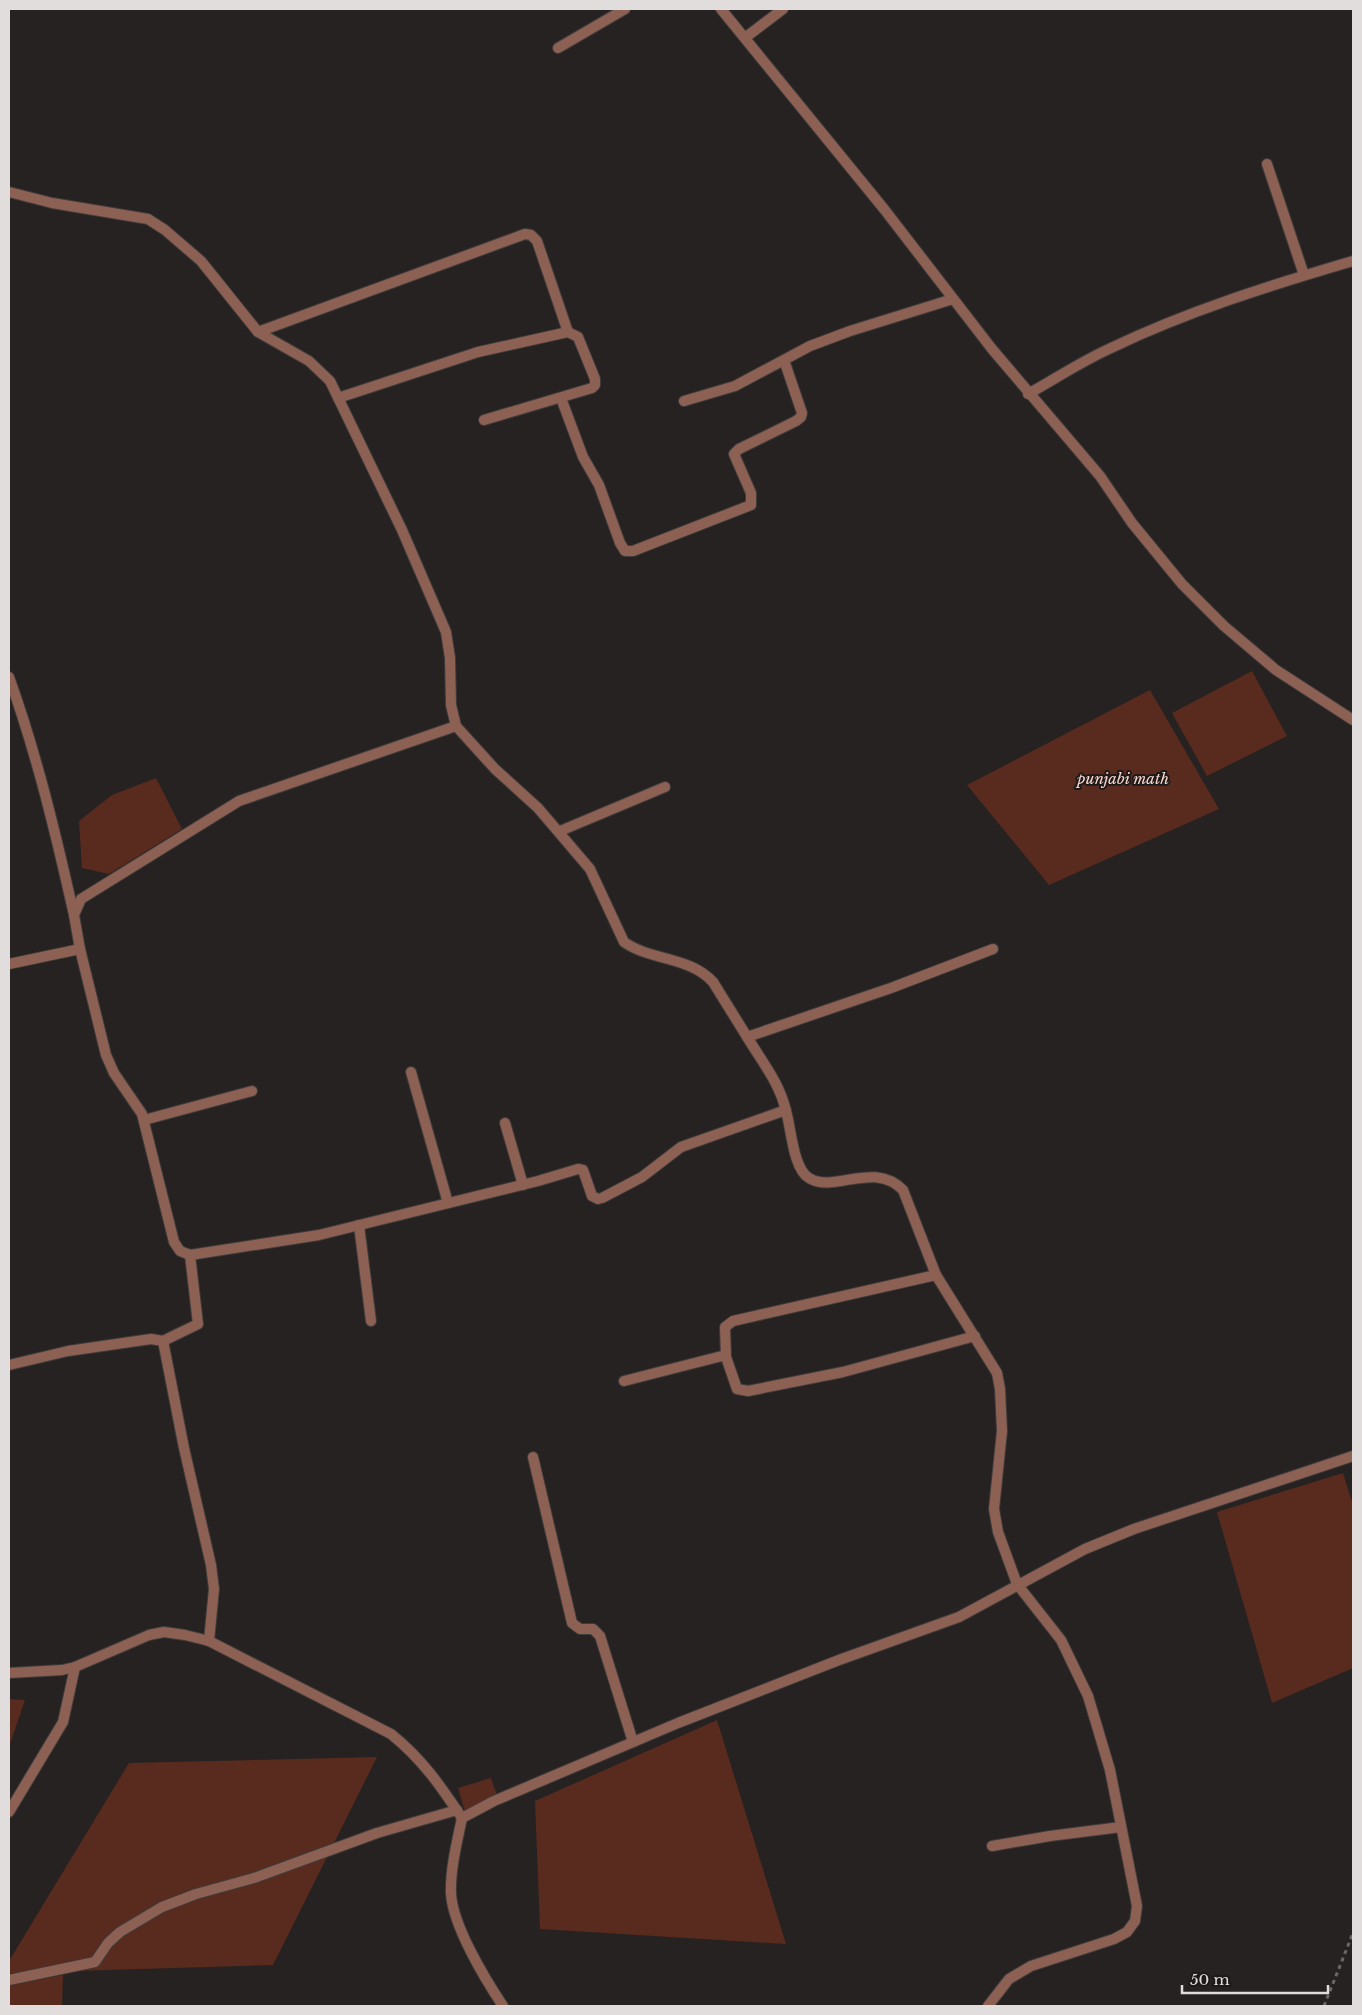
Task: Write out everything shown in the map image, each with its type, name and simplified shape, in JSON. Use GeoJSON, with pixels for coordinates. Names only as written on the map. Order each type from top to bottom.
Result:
{"type":"FeatureCollection","features":[{"type":"Feature","properties":{"kind":"street"},"geometry":{"type":"LineString","coordinates":[[558,48],[625,9]]}},
{"type":"Feature","properties":{"kind":"street"},"geometry":{"type":"LineString","coordinates":[[721,9],[746,37],[1028,394],[1100,476],[1132,523],[1182,584],[1217,619],[1276,670],[1353,720]]}},
{"type":"Feature","properties":{"kind":"street"},"geometry":{"type":"LineString","coordinates":[[746,37],[782,9]]}},
{"type":"Feature","properties":{"kind":"street"},"geometry":{"type":"LineString","coordinates":[[1267,164],[1304,275]]}},
{"type":"Feature","properties":{"kind":"street"},"geometry":{"type":"LineString","coordinates":[[9,192],[52,203],[148,219],[165,230],[201,261],[258,332],[309,361],[330,381],[409,546],[446,632],[450,658],[451,704],[456,726],[495,769],[560,831],[590,869],[624,942],[634,948],[692,965],[704,972],[713,982],[777,1084],[786,1110],[800,1168],[809,1178],[821,1181],[881,1177],[893,1181],[903,1190],[936,1275],[997,1374],[1000,1389],[1002,1431],[994,1509],[998,1532],[1017,1584],[1061,1640],[1077,1669],[1088,1696],[1110,1770],[1137,1906],[1135,1921],[1127,1932],[1114,1939],[1030,1966],[1009,1979],[988,2006]]}},
{"type":"Feature","properties":{"kind":"street"},"geometry":{"type":"LineString","coordinates":[[258,332],[525,234],[531,235],[537,241],[568,332]]}},
{"type":"Feature","properties":{"kind":"street"},"geometry":{"type":"LineString","coordinates":[[1028,394],[1124,342],[1254,291],[1353,262]]}},
{"type":"Feature","properties":{"kind":"street"},"geometry":{"type":"LineString","coordinates":[[684,401],[735,386],[810,346],[850,331],[953,299]]}},
{"type":"Feature","properties":{"kind":"street"},"geometry":{"type":"LineString","coordinates":[[338,398],[478,352],[568,332],[578,337],[595,384],[587,390],[484,420]]}},
{"type":"Feature","properties":{"kind":"street"},"geometry":{"type":"LineString","coordinates":[[560,398],[583,457],[599,485],[620,543],[624,551],[632,551],[751,506],[751,494],[734,454],[739,449],[796,421],[801,417],[802,413],[784,360]]}},
{"type":"Feature","properties":{"kind":"street"},"geometry":{"type":"LineString","coordinates":[[9,678],[25,724],[59,847],[80,949],[106,1055],[114,1073],[134,1100],[144,1120],[174,1242],[180,1251],[190,1255],[319,1235],[523,1185],[571,1171],[583,1170],[592,1196],[602,1198],[642,1177],[681,1147],[786,1110]]}},
{"type":"Feature","properties":{"kind":"street"},"geometry":{"type":"LineString","coordinates":[[74,915],[81,898],[239,801],[456,726]]}},
{"type":"Feature","properties":{"kind":"street"},"geometry":{"type":"LineString","coordinates":[[560,831],[665,787]]}},
{"type":"Feature","properties":{"kind":"street"},"geometry":{"type":"LineString","coordinates":[[9,964],[80,949]]}},
{"type":"Feature","properties":{"kind":"street"},"geometry":{"type":"LineString","coordinates":[[747,1037],[891,988],[993,949]]}},
{"type":"Feature","properties":{"kind":"street"},"geometry":{"type":"LineString","coordinates":[[412,1072],[448,1203]]}},
{"type":"Feature","properties":{"kind":"street"},"geometry":{"type":"LineString","coordinates":[[144,1120],[252,1091]]}},
{"type":"Feature","properties":{"kind":"street"},"geometry":{"type":"LineString","coordinates":[[505,1123],[523,1185]]}},
{"type":"Feature","properties":{"kind":"street"},"geometry":{"type":"LineString","coordinates":[[359,1225],[371,1321]]}},
{"type":"Feature","properties":{"kind":"street"},"geometry":{"type":"LineString","coordinates":[[9,1365],[68,1351],[151,1339],[163,1341],[198,1324],[190,1255]]}},
{"type":"Feature","properties":{"kind":"street"},"geometry":{"type":"LineString","coordinates":[[936,1275],[733,1321],[725,1327],[726,1357],[737,1389],[748,1391],[843,1372],[975,1336]]}},
{"type":"Feature","properties":{"kind":"street"},"geometry":{"type":"LineString","coordinates":[[163,1341],[184,1448],[211,1565],[214,1589],[209,1641]]}},
{"type":"Feature","properties":{"kind":"street"},"geometry":{"type":"LineString","coordinates":[[624,1381],[726,1357]]}},
{"type":"Feature","properties":{"kind":"street"},"geometry":{"type":"LineString","coordinates":[[9,1980],[95,1962],[108,1943],[120,1932],[162,1907],[196,1894],[254,1878],[377,1833],[459,1814],[494,1801],[633,1742],[838,1660],[959,1617],[1085,1549],[1134,1529],[1353,1456]]}},
{"type":"Feature","properties":{"kind":"street"},"geometry":{"type":"LineString","coordinates":[[533,1457],[572,1623],[580,1629],[593,1629],[600,1636],[633,1742]]}},
{"type":"Feature","properties":{"kind":"street"},"geometry":{"type":"LineString","coordinates":[[9,1673],[62,1670],[75,1667],[150,1635],[164,1632],[209,1641],[391,1734],[411,1750],[430,1770],[459,1814],[451,1895],[455,1916],[486,1981],[503,2006]]}},
{"type":"Feature","properties":{"kind":"street"},"geometry":{"type":"LineString","coordinates":[[9,1812],[63,1722],[75,1667]]}},
{"type":"Feature","properties":{"kind":"street"},"geometry":{"type":"LineString","coordinates":[[992,1846],[1050,1836],[1122,1827]]}},
{"type":"Feature","properties":{"kind":"path"},"geometry":{"type":"LineString","coordinates":[[1324,2006],[1353,1933]]}},
{"type":"Feature","properties":{"kind":"green space"},"geometry":{"type":"Polygon","coordinates":[[[1252,671],[1287,736],[1207,776],[1172,713],[1252,671]]]}},
{"type":"Feature","properties":{"kind":"green space","name":"punjabi math"},"geometry":{"type":"Polygon","coordinates":[[[1150,690],[1219,809],[1049,885],[967,785],[1150,690]]]}},
{"type":"Feature","properties":{"kind":"green space"},"geometry":{"type":"Polygon","coordinates":[[[156,778],[182,829],[109,874],[82,868],[79,821],[112,795],[156,778]]]}},
{"type":"Feature","properties":{"kind":"green space"},"geometry":{"type":"Polygon","coordinates":[[[1343,1473],[1353,1505],[1353,1668],[1272,1703],[1217,1512],[1343,1473]]]}},
{"type":"Feature","properties":{"kind":"green space"},"geometry":{"type":"Polygon","coordinates":[[[9,1699],[25,1700],[9,1747],[9,1699]]]}},
{"type":"Feature","properties":{"kind":"green space"},"geometry":{"type":"Polygon","coordinates":[[[717,1720],[786,1944],[540,1929],[535,1801],[717,1720]]]}},
{"type":"Feature","properties":{"kind":"green space"},"geometry":{"type":"Polygon","coordinates":[[[377,1757],[273,1965],[9,1973],[9,1961],[129,1763],[377,1757]]]}},
{"type":"Feature","properties":{"kind":"green space"},"geometry":{"type":"Polygon","coordinates":[[[491,1778],[498,1798],[465,1812],[458,1788],[491,1778]]]}},
{"type":"Feature","properties":{"kind":"green space"},"geometry":{"type":"Polygon","coordinates":[[[63,1975],[62,2006],[9,2006],[9,1985],[63,1975]]]}}]}
